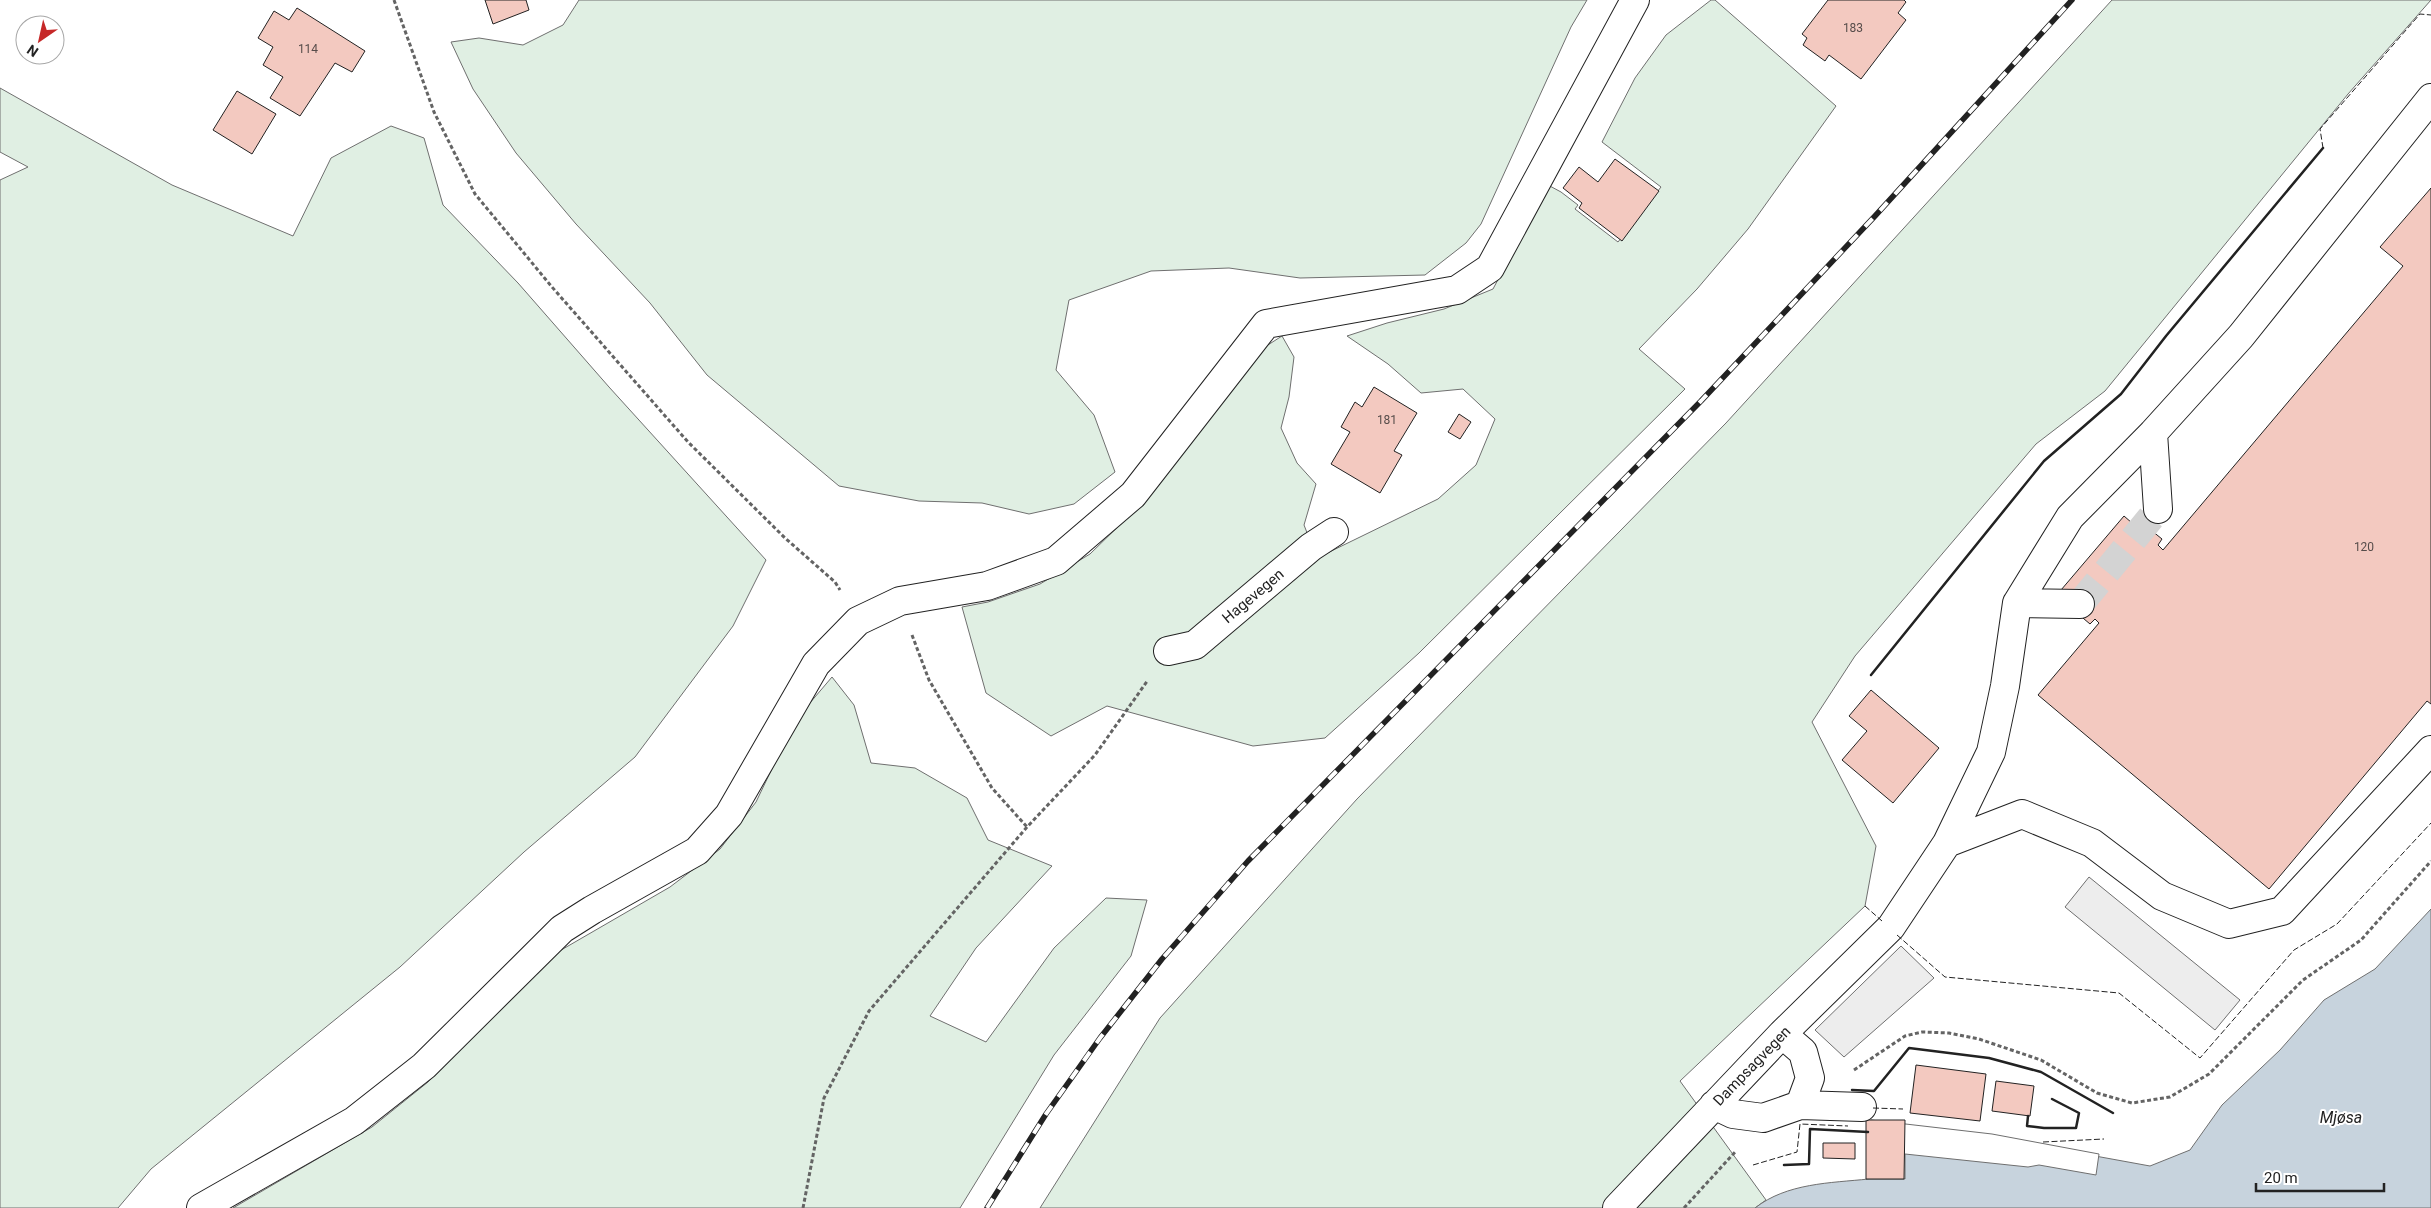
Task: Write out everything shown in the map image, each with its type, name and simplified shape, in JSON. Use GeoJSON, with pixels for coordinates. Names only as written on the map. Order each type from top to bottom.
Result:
{"type":"FeatureCollection","features":[{"type":"Feature","properties":{"kind":"street"},"geometry":{"type":"LineString","coordinates":[[201,1208],[354,1121],[424,1066],[562,929],[697,851],[729,815],[816,664],[858,621],[900,601],[987,586],[1056,561],[1133,495],[1266,324],[1457,290],[1490,268],[1636,0]]}},
{"type":"Feature","properties":{"kind":"street"},"geometry":{"type":"LineString","coordinates":[[2017,603],[2070,517],[2153,433],[2241,336],[2431,98]]}},
{"type":"Feature","properties":{"kind":"street"},"geometry":{"type":"LineString","coordinates":[[2153,433],[2158,509]]}},
{"type":"Feature","properties":{"kind":"street","name":"Hagevegen"},"geometry":{"type":"LineString","coordinates":[[1168,651],[1195,645],[1311,547],[1334,532]]}},
{"type":"Feature","properties":{"kind":"street"},"geometry":{"type":"LineString","coordinates":[[2017,603],[2080,604]]}},
{"type":"Feature","properties":{"kind":"street","name":"Dampsagvegen"},"geometry":{"type":"LineString","coordinates":[[1617,1208],[1782,1034],[1891,927],[1947,843],[1990,752],[2005,686],[2017,603]]}},
{"type":"Feature","properties":{"kind":"street"},"geometry":{"type":"LineString","coordinates":[[1947,843],[2022,814],[2092,843],[2162,896],[2229,924],[2282,911],[2431,750]]}},
{"type":"Feature","properties":{"kind":"street"},"geometry":{"type":"LineString","coordinates":[[1782,1034],[1803,1052],[1810,1078],[1800,1105]]}},
{"type":"Feature","properties":{"kind":"street"},"geometry":{"type":"LineString","coordinates":[[1714,1105],[1733,1114],[1763,1118],[1800,1105],[1862,1107]]}},
{"type":"Feature","properties":{"kind":"path"},"geometry":{"type":"LineString","coordinates":[[394,0],[434,112],[475,194],[552,286],[688,442],[785,538],[835,582],[858,621]]}},
{"type":"Feature","properties":{"kind":"path"},"geometry":{"type":"LineString","coordinates":[[900,601],[929,680],[992,788],[1027,827]]}},
{"type":"Feature","properties":{"kind":"path"},"geometry":{"type":"LineString","coordinates":[[803,1208],[824,1098],[869,1011],[1027,827],[1095,755],[1168,651]]}},
{"type":"Feature","properties":{"kind":"path"},"geometry":{"type":"LineString","coordinates":[[1848,1074],[1905,1036],[1922,1032],[1948,1033],[1979,1039],[2042,1060],[2097,1093],[2132,1103],[2170,1097],[2209,1074],[2303,980],[2362,940],[2431,861]]}},
{"type":"Feature","properties":{"kind":"path"},"geometry":{"type":"LineString","coordinates":[[1684,1208],[1738,1149]]}},
{"type":"Feature","properties":{"kind":"green space"},"geometry":{"type":"Polygon","coordinates":[[[579,0],[1587,0],[1571,27],[1481,224],[1466,243],[1425,275],[1300,278],[1229,268],[1151,271],[1069,300],[1056,370],[1094,415],[1115,472],[1074,504],[1029,514],[982,503],[919,501],[839,486],[707,375],[650,303],[576,224],[516,153],[473,89],[451,42],[479,38],[523,45],[563,25],[579,0]]]}},
{"type":"Feature","properties":{"kind":"green space"},"geometry":{"type":"Polygon","coordinates":[[[1711,0],[1715,0],[1836,106],[1748,229],[1697,289],[1639,349],[1685,389],[1419,653],[1325,738],[1253,746],[1107,706],[1051,736],[986,693],[962,607],[988,602],[1040,584],[1090,554],[1134,511],[1260,350],[1282,336],[1294,357],[1289,397],[1281,428],[1297,463],[1316,484],[1304,525],[1317,558],[1438,499],[1476,465],[1495,419],[1463,389],[1421,393],[1388,364],[1347,336],[1387,323],[1444,309],[1493,289],[1548,185],[1578,205],[1575,209],[1618,242],[1661,187],[1602,142],[1635,78],[1666,35],[1711,0]]]}},
{"type":"Feature","properties":{"kind":"green space"},"geometry":{"type":"Polygon","coordinates":[[[2112,0],[2431,0],[2348,94],[2105,391],[2036,444],[1855,656],[1812,722],[1876,846],[1865,906],[1680,1081],[1766,1200],[1755,1208],[1040,1208],[1160,1018],[1357,799],[1726,423],[2112,0]]]}},
{"type":"Feature","properties":{"kind":"green space"},"geometry":{"type":"Polygon","coordinates":[[[0,88],[172,185],[293,236],[331,158],[391,126],[424,138],[443,205],[518,283],[609,387],[766,560],[733,626],[635,757],[524,852],[400,967],[151,1169],[118,1208],[0,1208],[0,180],[28,167],[0,152],[0,88]]]}},
{"type":"Feature","properties":{"kind":"green space"},"geometry":{"type":"Polygon","coordinates":[[[832,677],[854,705],[871,763],[915,768],[967,798],[988,840],[1052,866],[976,948],[930,1016],[986,1042],[1054,948],[1106,898],[1147,900],[1131,956],[1054,1055],[960,1208],[233,1208],[372,1127],[428,1082],[556,953],[670,887],[720,849],[756,802],[781,750],[809,704],[832,677]]]}},
{"type":"Feature","properties":{"kind":"shaded area"},"geometry":{"type":"Polygon","coordinates":[[[2089,877],[2240,1000],[2215,1030],[2065,907],[2089,877]]]}},
{"type":"Feature","properties":{"kind":"shaded area"},"geometry":{"type":"Polygon","coordinates":[[[1901,946],[1934,978],[1844,1057],[1815,1030],[1901,946]]]}},
{"type":"Feature","properties":{"kind":"water","name":"Mjøsa"},"geometry":{"type":"Polygon","coordinates":[[[2431,909],[2431,1208],[1755,1208],[1781,1193],[1795,1189],[1824,1183],[1869,1179],[1872,1122],[1991,1137],[2150,1166],[2190,1150],[2222,1105],[2280,1050],[2324,1000],[2375,969],[2431,909]]]}},
{"type":"Feature","properties":{"kind":"pier"},"geometry":{"type":"Polygon","coordinates":[[[1871,1120],[1992,1134],[2099,1154],[2096,1175],[2039,1165],[2028,1167],[1905,1154],[1905,1179],[1869,1179],[1871,1120]]]}},
{"type":"Feature","properties":{"kind":"building"},"geometry":{"type":"Polygon","coordinates":[[[485,0],[526,0],[529,10],[493,24],[485,0]]]}},
{"type":"Feature","properties":{"kind":"building"},"geometry":{"type":"Polygon","coordinates":[[[1828,0],[1904,0],[1906,2],[1898,13],[1906,20],[1861,79],[1829,55],[1825,61],[1803,45],[1807,38],[1802,34],[1828,0]]]}},
{"type":"Feature","properties":{"kind":"building"},"geometry":{"type":"Polygon","coordinates":[[[297,8],[365,51],[352,72],[335,63],[300,116],[270,98],[283,77],[263,65],[273,47],[258,38],[274,11],[289,20],[297,8]]]}},
{"type":"Feature","properties":{"kind":"building"},"geometry":{"type":"Polygon","coordinates":[[[237,91],[276,114],[252,154],[213,130],[237,91]]]}},
{"type":"Feature","properties":{"kind":"building"},"geometry":{"type":"Polygon","coordinates":[[[1615,159],[1659,191],[1622,241],[1579,208],[1582,203],[1563,188],[1579,167],[1598,182],[1615,159]]]}},
{"type":"Feature","properties":{"kind":"building"},"geometry":{"type":"Polygon","coordinates":[[[2431,188],[2431,704],[2427,701],[2269,889],[2038,695],[2099,623],[2095,619],[2090,624],[2064,602],[2061,590],[2124,516],[2132,523],[2136,518],[2162,539],[2158,545],[2163,550],[2403,266],[2380,247],[2431,188]]]}},
{"type":"Feature","properties":{"kind":"building"},"geometry":{"type":"Polygon","coordinates":[[[1374,387],[1417,413],[1394,451],[1402,455],[1380,493],[1331,464],[1350,432],[1341,427],[1355,402],[1362,407],[1374,387]]]}},
{"type":"Feature","properties":{"kind":"building"},"geometry":{"type":"Polygon","coordinates":[[[1459,414],[1471,422],[1460,439],[1448,432],[1459,414]]]}},
{"type":"Feature","properties":{"kind":"building"},"geometry":{"type":"Polygon","coordinates":[[[1871,690],[1939,748],[1893,803],[1842,760],[1867,731],[1849,716],[1871,690]]]}},
{"type":"Feature","properties":{"kind":"building"},"geometry":{"type":"Polygon","coordinates":[[[1916,1065],[1986,1074],[1980,1121],[1910,1113],[1916,1065]]]}},
{"type":"Feature","properties":{"kind":"building"},"geometry":{"type":"Polygon","coordinates":[[[1996,1081],[2034,1086],[2030,1116],[1992,1111],[1996,1081]]]}},
{"type":"Feature","properties":{"kind":"building"},"geometry":{"type":"Polygon","coordinates":[[[1866,1120],[1905,1120],[1904,1179],[1866,1179],[1866,1120]]]}},
{"type":"Feature","properties":{"kind":"building"},"geometry":{"type":"Polygon","coordinates":[[[1823,1143],[1855,1143],[1855,1159],[1823,1158],[1823,1143]]]}},
{"type":"Feature","properties":{"kind":"tunnel"},"geometry":{"type":"LineString","coordinates":[[2080,604],[2158,509]]}},
{"type":"Feature","properties":{"kind":"railway"},"geometry":{"type":"LineString","coordinates":[[987,1208],[1046,1114],[1100,1038],[1162,959],[1248,861],[1701,401],[1875,216],[2072,0]]}},
{"type":"Feature","properties":{"kind":"fence"},"geometry":{"type":"LineString","coordinates":[[2323,148],[2320,129],[2420,14],[2431,15]]}},
{"type":"Feature","properties":{"kind":"fence"},"geometry":{"type":"LineString","coordinates":[[1897,935],[1945,977],[2119,993],[2200,1058],[2294,950],[2337,924],[2431,823]]}},
{"type":"Feature","properties":{"kind":"fence"},"geometry":{"type":"LineString","coordinates":[[1865,906],[1882,921]]}},
{"type":"Feature","properties":{"kind":"fence"},"geometry":{"type":"LineString","coordinates":[[1873,1108],[1903,1109]]}},
{"type":"Feature","properties":{"kind":"fence"},"geometry":{"type":"LineString","coordinates":[[1753,1165],[1797,1152],[1800,1124],[1848,1126]]}},
{"type":"Feature","properties":{"kind":"fence"},"geometry":{"type":"LineString","coordinates":[[2043,1142],[2104,1139]]}},
{"type":"Feature","properties":{"kind":"wall"},"geometry":{"type":"LineString","coordinates":[[1871,675],[2044,461],[2121,394],[2166,336],[2323,148]]}},
{"type":"Feature","properties":{"kind":"wall"},"geometry":{"type":"LineString","coordinates":[[1852,1090],[1874,1091],[1909,1048],[1989,1058],[2041,1072],[2113,1113]]}},
{"type":"Feature","properties":{"kind":"wall"},"geometry":{"type":"LineString","coordinates":[[2028,1116],[2027,1126],[2076,1128],[2079,1113],[2052,1099]]}},
{"type":"Feature","properties":{"kind":"wall"},"geometry":{"type":"LineString","coordinates":[[1784,1165],[1809,1164],[1810,1129],[1868,1132]]}}]}
